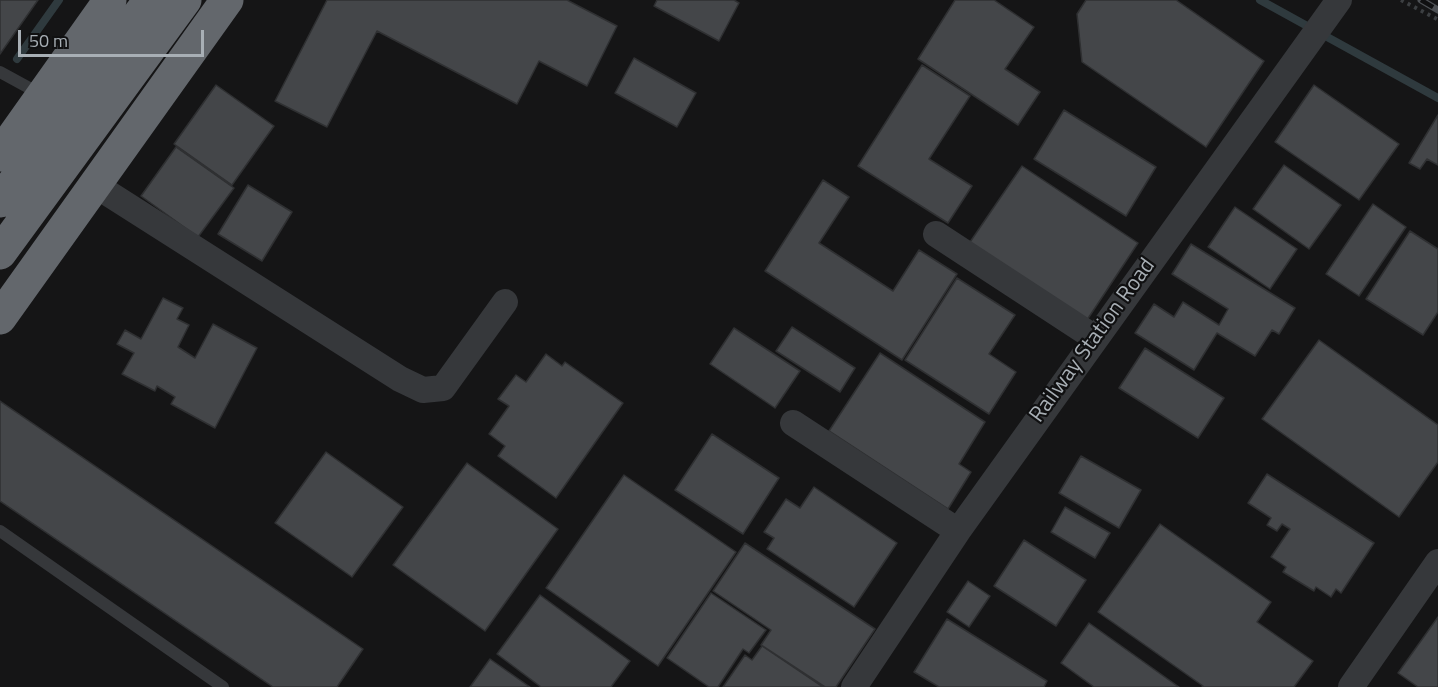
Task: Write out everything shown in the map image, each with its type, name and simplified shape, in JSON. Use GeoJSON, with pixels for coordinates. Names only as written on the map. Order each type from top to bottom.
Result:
{"type":"FeatureCollection","features":[{"type":"Feature","properties":{"kind":"highway"},"geometry":{"type":"LineString","coordinates":[[0,155],[110,0]]}},
{"type":"Feature","properties":{"kind":"highway"},"geometry":{"type":"LineString","coordinates":[[0,201],[150,0]]}},
{"type":"Feature","properties":{"kind":"highway"},"geometry":{"type":"LineString","coordinates":[[0,253],[185,0]]}},
{"type":"Feature","properties":{"kind":"highway"},"geometry":{"type":"LineString","coordinates":[[0,318],[227,0]]}},
{"type":"Feature","properties":{"kind":"street","name":"Railway Station Road"},"geometry":{"type":"LineString","coordinates":[[854,687],[958,531],[1339,0]]}},
{"type":"Feature","properties":{"kind":"street"},"geometry":{"type":"LineString","coordinates":[[103,190],[400,379],[423,390],[443,388],[505,302]]}},
{"type":"Feature","properties":{"kind":"street"},"geometry":{"type":"LineString","coordinates":[[936,234],[1095,338]]}},
{"type":"Feature","properties":{"kind":"street"},"geometry":{"type":"LineString","coordinates":[[794,423],[958,531]]}},
{"type":"Feature","properties":{"kind":"street"},"geometry":{"type":"LineString","coordinates":[[1351,687],[1438,562]]}},
{"type":"Feature","properties":{"kind":"lane"},"geometry":{"type":"LineString","coordinates":[[0,72],[33,90],[102,0]]}},
{"type":"Feature","properties":{"kind":"lane"},"geometry":{"type":"LineString","coordinates":[[0,531],[223,687]]}},
{"type":"Feature","properties":{"kind":"path"},"geometry":{"type":"LineString","coordinates":[[1401,0],[1438,19]]}},
{"type":"Feature","properties":{"kind":"building"},"geometry":{"type":"Polygon","coordinates":[[[0,0],[38,0],[0,54],[0,0]]]}},
{"type":"Feature","properties":{"kind":"building"},"geometry":{"type":"Polygon","coordinates":[[[327,0],[567,0],[617,26],[587,86],[539,61],[517,104],[377,31],[327,127],[275,101],[327,0]]]}},
{"type":"Feature","properties":{"kind":"building"},"geometry":{"type":"Polygon","coordinates":[[[657,0],[734,0],[739,3],[719,41],[654,6],[657,0]]]}},
{"type":"Feature","properties":{"kind":"building"},"geometry":{"type":"Polygon","coordinates":[[[955,0],[994,0],[1034,27],[1005,69],[1040,92],[1018,125],[918,59],[955,0]]]}},
{"type":"Feature","properties":{"kind":"building"},"geometry":{"type":"Polygon","coordinates":[[[1086,0],[1176,0],[1264,61],[1206,147],[1082,62],[1077,14],[1086,0]]]}},
{"type":"Feature","properties":{"kind":"building"},"geometry":{"type":"Polygon","coordinates":[[[634,58],[696,93],[677,127],[615,93],[634,58]]]}},
{"type":"Feature","properties":{"kind":"building"},"geometry":{"type":"Polygon","coordinates":[[[922,65],[970,96],[929,159],[972,186],[948,223],[858,166],[922,65]]]}},
{"type":"Feature","properties":{"kind":"building"},"geometry":{"type":"Polygon","coordinates":[[[216,85],[274,126],[232,185],[174,144],[216,85]]]}},
{"type":"Feature","properties":{"kind":"building"},"geometry":{"type":"Polygon","coordinates":[[[1314,85],[1399,144],[1359,200],[1275,142],[1314,85]]]}},
{"type":"Feature","properties":{"kind":"building"},"geometry":{"type":"Polygon","coordinates":[[[1064,110],[1156,167],[1126,216],[1034,159],[1064,110]]]}},
{"type":"Feature","properties":{"kind":"building"},"geometry":{"type":"Polygon","coordinates":[[[1438,115],[1438,165],[1427,159],[1420,169],[1409,163],[1438,115]]]}},
{"type":"Feature","properties":{"kind":"building"},"geometry":{"type":"Polygon","coordinates":[[[176,147],[234,188],[198,237],[141,196],[176,147]]]}},
{"type":"Feature","properties":{"kind":"building"},"geometry":{"type":"Polygon","coordinates":[[[1284,165],[1341,205],[1309,249],[1253,209],[1284,165]]]}},
{"type":"Feature","properties":{"kind":"building"},"geometry":{"type":"Polygon","coordinates":[[[1022,166],[1138,243],[1085,323],[968,245],[1022,166]]]}},
{"type":"Feature","properties":{"kind":"building"},"geometry":{"type":"Polygon","coordinates":[[[823,180],[849,197],[819,243],[893,291],[919,250],[957,274],[902,360],[765,271],[823,180]]]}},
{"type":"Feature","properties":{"kind":"building"},"geometry":{"type":"Polygon","coordinates":[[[248,185],[292,212],[262,261],[218,234],[248,185]]]}},
{"type":"Feature","properties":{"kind":"building"},"geometry":{"type":"Polygon","coordinates":[[[1373,204],[1406,227],[1359,296],[1326,274],[1373,204]]]}},
{"type":"Feature","properties":{"kind":"building"},"geometry":{"type":"Polygon","coordinates":[[[1235,207],[1297,249],[1270,289],[1208,247],[1235,207]]]}},
{"type":"Feature","properties":{"kind":"building"},"geometry":{"type":"Polygon","coordinates":[[[1410,231],[1438,249],[1438,312],[1423,335],[1366,299],[1410,231]]]}},
{"type":"Feature","properties":{"kind":"building"},"geometry":{"type":"Polygon","coordinates":[[[1191,244],[1295,308],[1279,334],[1272,330],[1255,356],[1217,333],[1194,370],[1135,333],[1154,304],[1174,317],[1183,302],[1219,325],[1228,309],[1172,274],[1191,244]]]}},
{"type":"Feature","properties":{"kind":"building"},"geometry":{"type":"Polygon","coordinates":[[[957,278],[1015,315],[989,354],[1016,372],[989,414],[905,360],[957,278]]]}},
{"type":"Feature","properties":{"kind":"building"},"geometry":{"type":"Polygon","coordinates":[[[163,298],[183,308],[177,319],[189,325],[178,347],[195,358],[213,324],[257,348],[215,428],[171,404],[175,397],[157,386],[155,391],[122,374],[134,353],[117,344],[125,330],[141,339],[163,298]]]}},
{"type":"Feature","properties":{"kind":"building"},"geometry":{"type":"Polygon","coordinates":[[[792,327],[855,368],[840,392],[776,351],[792,327]]]}},
{"type":"Feature","properties":{"kind":"building"},"geometry":{"type":"Polygon","coordinates":[[[734,328],[800,371],[775,408],[710,364],[734,328]]]}},
{"type":"Feature","properties":{"kind":"building"},"geometry":{"type":"Polygon","coordinates":[[[1319,340],[1438,425],[1438,462],[1399,517],[1262,419],[1319,340]]]}},
{"type":"Feature","properties":{"kind":"building"},"geometry":{"type":"Polygon","coordinates":[[[1145,348],[1224,398],[1198,438],[1119,388],[1145,348]]]}},
{"type":"Feature","properties":{"kind":"building"},"geometry":{"type":"Polygon","coordinates":[[[880,353],[985,422],[959,464],[971,472],[948,509],[829,431],[880,353]]]}},
{"type":"Feature","properties":{"kind":"building"},"geometry":{"type":"Polygon","coordinates":[[[546,354],[562,366],[565,362],[623,403],[556,498],[498,456],[505,446],[489,434],[509,406],[498,399],[516,375],[526,382],[546,354]]]}},
{"type":"Feature","properties":{"kind":"building"},"geometry":{"type":"Polygon","coordinates":[[[0,401],[363,649],[337,687],[273,687],[0,501],[0,401]]]}},
{"type":"Feature","properties":{"kind":"building"},"geometry":{"type":"Polygon","coordinates":[[[712,434],[779,478],[743,534],[675,490],[712,434]]]}},
{"type":"Feature","properties":{"kind":"building"},"geometry":{"type":"Polygon","coordinates":[[[326,452],[403,507],[352,577],[275,523],[326,452]]]}},
{"type":"Feature","properties":{"kind":"building"},"geometry":{"type":"Polygon","coordinates":[[[1081,456],[1141,490],[1119,528],[1059,493],[1081,456]]]}},
{"type":"Feature","properties":{"kind":"building"},"geometry":{"type":"Polygon","coordinates":[[[467,463],[558,529],[485,631],[393,565],[467,463]]]}},
{"type":"Feature","properties":{"kind":"building"},"geometry":{"type":"Polygon","coordinates":[[[1267,474],[1374,543],[1341,593],[1336,589],[1331,597],[1316,587],[1314,591],[1283,572],[1286,567],[1271,557],[1290,529],[1282,524],[1277,531],[1267,525],[1271,518],[1248,503],[1267,474]]]}},
{"type":"Feature","properties":{"kind":"building"},"geometry":{"type":"Polygon","coordinates":[[[624,475],[736,552],[658,666],[546,588],[624,475]]]}},
{"type":"Feature","properties":{"kind":"building"},"geometry":{"type":"Polygon","coordinates":[[[814,487],[897,543],[854,607],[767,549],[774,538],[764,532],[786,499],[800,508],[814,487]]]}},
{"type":"Feature","properties":{"kind":"building"},"geometry":{"type":"Polygon","coordinates":[[[1065,507],[1110,533],[1095,558],[1051,532],[1065,507]]]}},
{"type":"Feature","properties":{"kind":"building"},"geometry":{"type":"Polygon","coordinates":[[[1160,524],[1271,602],[1257,622],[1313,661],[1294,687],[1202,687],[1098,612],[1160,524]]]}},
{"type":"Feature","properties":{"kind":"building"},"geometry":{"type":"Polygon","coordinates":[[[1024,540],[1086,580],[1056,626],[994,586],[1024,540]]]}},
{"type":"Feature","properties":{"kind":"building"},"geometry":{"type":"Polygon","coordinates":[[[745,543],[875,629],[836,687],[825,687],[761,645],[771,630],[713,591],[745,543]]]}},
{"type":"Feature","properties":{"kind":"building"},"geometry":{"type":"Polygon","coordinates":[[[968,581],[990,596],[969,627],[947,612],[968,581]]]}},
{"type":"Feature","properties":{"kind":"building"},"geometry":{"type":"Polygon","coordinates":[[[711,593],[766,630],[749,653],[743,649],[718,687],[709,687],[667,658],[711,593]]]}},
{"type":"Feature","properties":{"kind":"building"},"geometry":{"type":"Polygon","coordinates":[[[540,595],[630,661],[611,687],[541,687],[497,654],[540,595]]]}},
{"type":"Feature","properties":{"kind":"building"},"geometry":{"type":"Polygon","coordinates":[[[1438,617],[1438,687],[1418,687],[1398,673],[1438,617]]]}},
{"type":"Feature","properties":{"kind":"building"},"geometry":{"type":"Polygon","coordinates":[[[947,619],[1047,681],[1044,687],[939,687],[914,672],[947,619]]]}},
{"type":"Feature","properties":{"kind":"building"},"geometry":{"type":"Polygon","coordinates":[[[1089,623],[1179,687],[1094,687],[1061,663],[1089,623]]]}},
{"type":"Feature","properties":{"kind":"building"},"geometry":{"type":"Polygon","coordinates":[[[762,646],[823,687],[723,687],[745,655],[752,660],[762,646]]]}},
{"type":"Feature","properties":{"kind":"building"},"geometry":{"type":"Polygon","coordinates":[[[490,659],[530,687],[470,687],[490,659]]]}},
{"type":"Feature","properties":{"kind":"waterway"},"geometry":{"type":"LineString","coordinates":[[17,59],[59,0]]}},
{"type":"Feature","properties":{"kind":"waterway"},"geometry":{"type":"LineString","coordinates":[[1260,0],[1438,98]]}},
{"type":"Feature","properties":{"kind":"railway"},"geometry":{"type":"LineString","coordinates":[[1421,0],[1438,10]]}}]}
